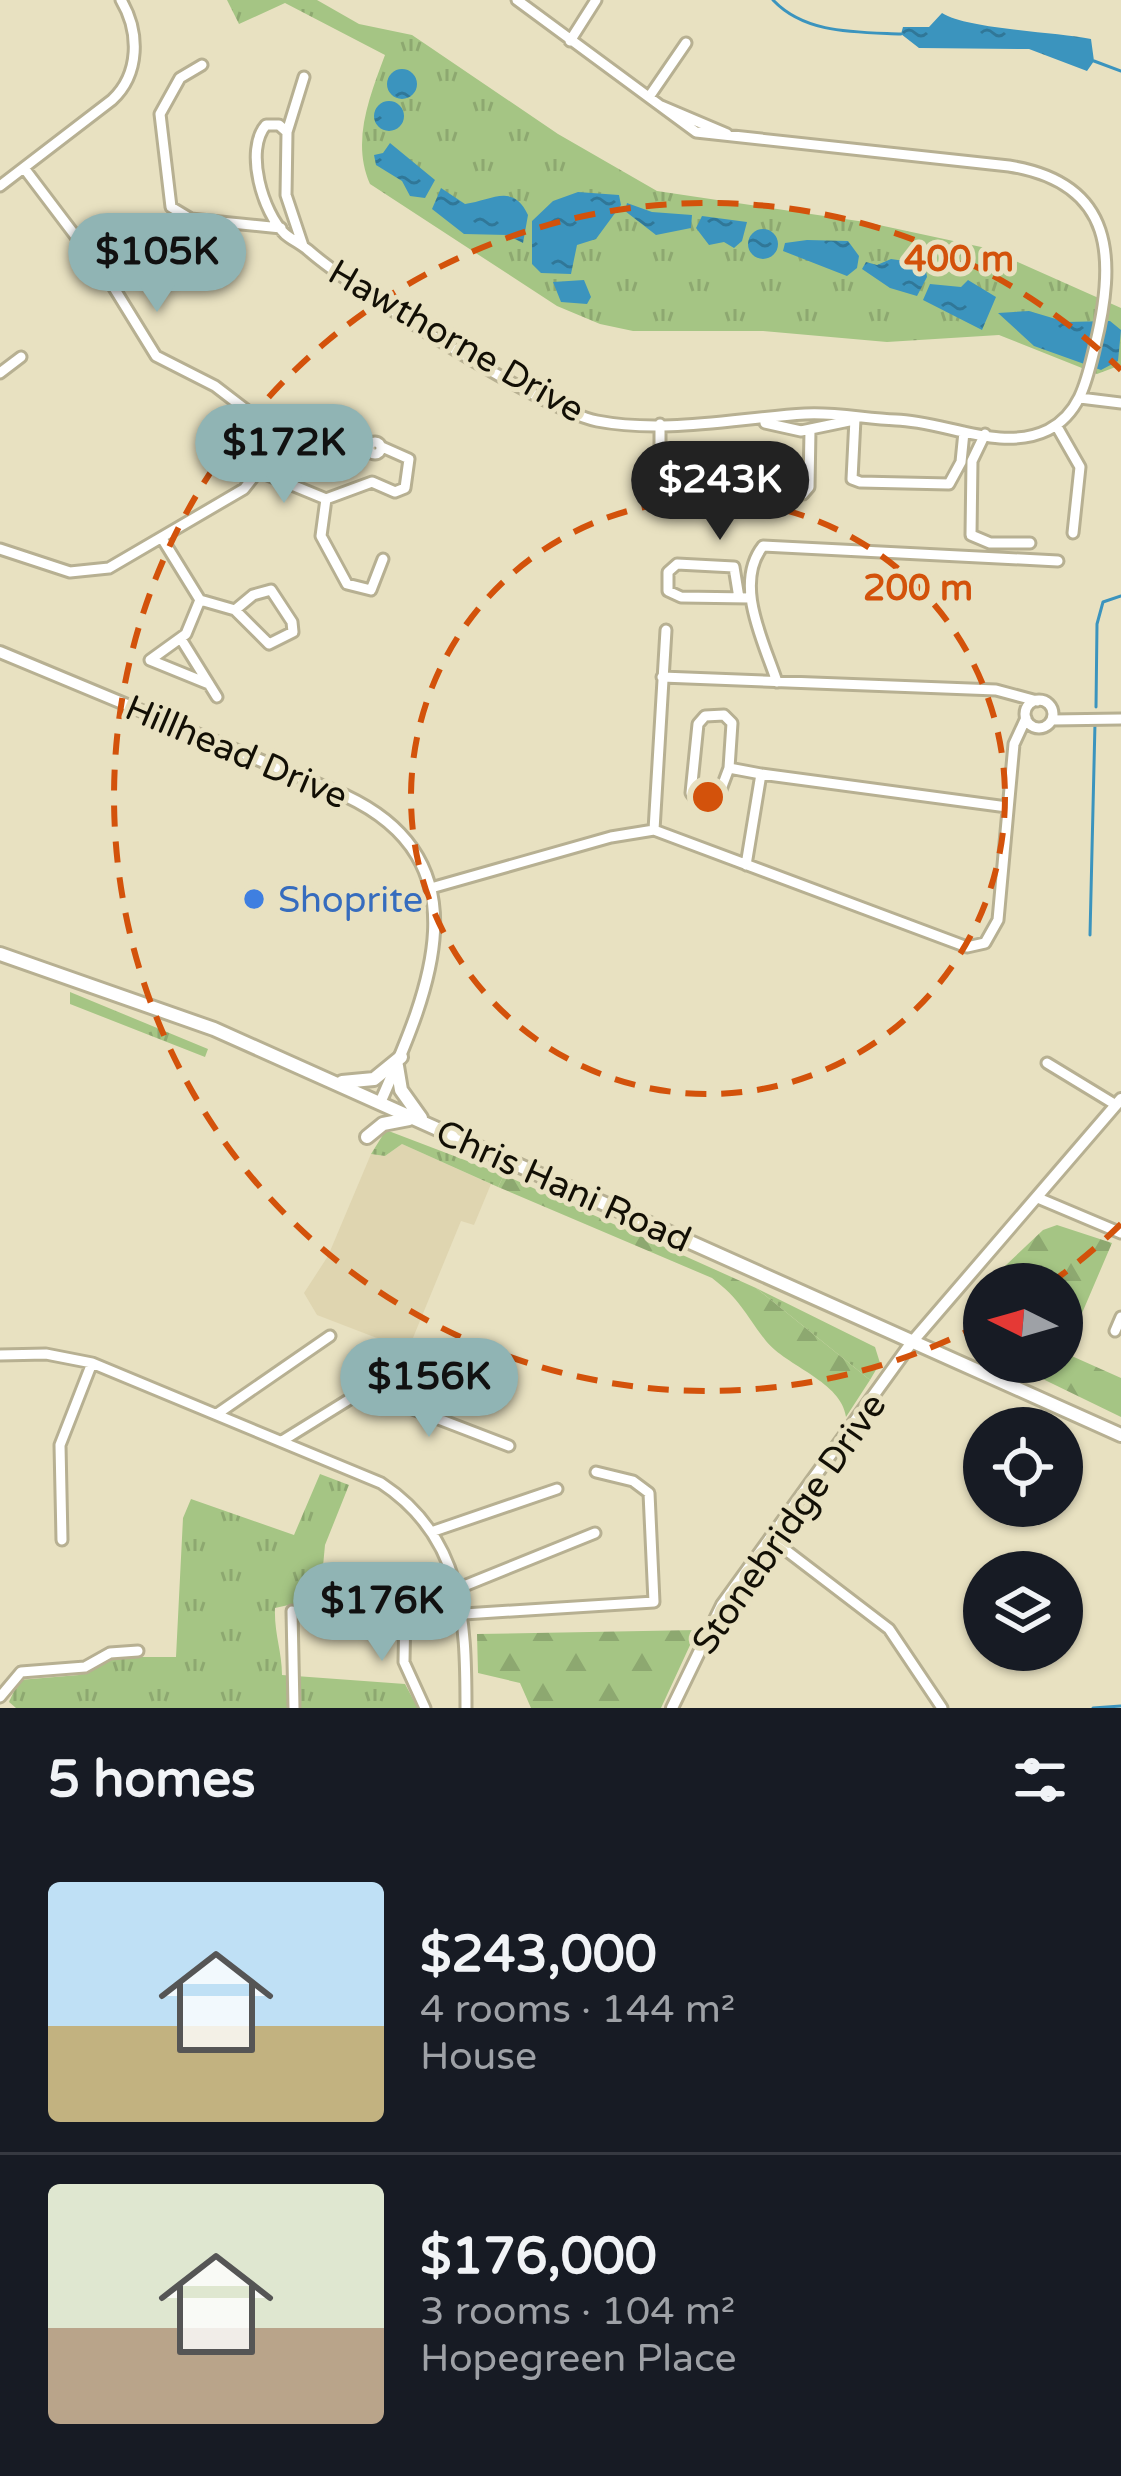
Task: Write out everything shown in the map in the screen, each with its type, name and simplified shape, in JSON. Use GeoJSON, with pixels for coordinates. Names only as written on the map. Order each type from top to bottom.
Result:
{"type":"FeatureCollection","features":[{"type":"Feature","properties":{"kind":"main road","name":"Chris Hani Road"},"geometry":{"type":"LineString","coordinates":[[0,954],[159,1007],[1121,1435]]}},
{"type":"Feature","properties":{"kind":"main road"},"geometry":{"type":"LineString","coordinates":[[328,1082],[369,1081],[399,1061],[404,1096],[422,1122]]}},
{"type":"Feature","properties":{"kind":"main road"},"geometry":{"type":"LineString","coordinates":[[368,1137],[391,1121],[422,1122]]}},
{"type":"Feature","properties":{"kind":"street"},"geometry":{"type":"LineString","coordinates":[[0,186],[126,84],[134,40],[121,0]]}},
{"type":"Feature","properties":{"kind":"street"},"geometry":{"type":"LineString","coordinates":[[517,0],[679,124],[704,134],[1045,174],[1072,189],[1100,227],[1110,274],[1080,398],[1056,425],[1080,467],[1073,532]]}},
{"type":"Feature","properties":{"kind":"street"},"geometry":{"type":"LineString","coordinates":[[570,41],[596,0]]}},
{"type":"Feature","properties":{"kind":"street"},"geometry":{"type":"LineString","coordinates":[[650,98],[686,43]]}},
{"type":"Feature","properties":{"kind":"street"},"geometry":{"type":"LineString","coordinates":[[202,65],[180,78],[160,114],[171,207],[191,219],[281,228]]}},
{"type":"Feature","properties":{"kind":"street","name":"Hawthorne Drive"},"geometry":{"type":"LineString","coordinates":[[303,246],[284,177],[290,106],[304,77]]}},
{"type":"Feature","properties":{"kind":"street"},"geometry":{"type":"LineString","coordinates":[[661,106],[685,112],[731,136]]}},
{"type":"Feature","properties":{"kind":"street"},"geometry":{"type":"LineString","coordinates":[[679,124],[685,112]]}},
{"type":"Feature","properties":{"kind":"street"},"geometry":{"type":"LineString","coordinates":[[704,134],[708,122]]}},
{"type":"Feature","properties":{"kind":"street","name":"Hawthorne Drive"},"geometry":{"type":"LineString","coordinates":[[287,132],[272,124],[261,130],[260,176],[281,228],[333,271],[559,407],[600,421],[660,424],[760,422],[811,430],[854,419]]}},
{"type":"Feature","properties":{"kind":"street"},"geometry":{"type":"LineString","coordinates":[[0,549],[51,568],[89,572],[124,562],[234,497],[258,471],[262,437],[254,416],[235,398],[156,356],[110,283],[23,168]]}},
{"type":"Feature","properties":{"kind":"street"},"geometry":{"type":"LineString","coordinates":[[260,176],[284,177]]}},
{"type":"Feature","properties":{"kind":"street"},"geometry":{"type":"LineString","coordinates":[[0,373],[20,357]]}},
{"type":"Feature","properties":{"kind":"street"},"geometry":{"type":"LineString","coordinates":[[1080,398],[1121,403]]}},
{"type":"Feature","properties":{"kind":"street"},"geometry":{"type":"LineString","coordinates":[[800,414],[811,430]]}},
{"type":"Feature","properties":{"kind":"street"},"geometry":{"type":"LineString","coordinates":[[660,424],[660,479],[665,485],[803,494],[808,488],[811,430],[822,414]]}},
{"type":"Feature","properties":{"kind":"street","name":"Hawthorne Drive"},"geometry":{"type":"LineString","coordinates":[[760,422],[822,414],[1029,436],[1056,425]]}},
{"type":"Feature","properties":{"kind":"street"},"geometry":{"type":"LineString","coordinates":[[854,419],[852,479],[860,482],[949,484],[961,462],[964,432]]}},
{"type":"Feature","properties":{"kind":"street"},"geometry":{"type":"LineString","coordinates":[[985,434],[972,461],[971,535],[983,542],[1030,543]]}},
{"type":"Feature","properties":{"kind":"street"},"geometry":{"type":"LineString","coordinates":[[258,471],[326,499],[372,482],[395,492],[405,488],[409,459],[382,447]]}},
{"type":"Feature","properties":{"kind":"street"},"geometry":{"type":"LineString","coordinates":[[326,499],[321,536],[346,584],[371,590],[383,559]]}},
{"type":"Feature","properties":{"kind":"street"},"geometry":{"type":"LineString","coordinates":[[163,540],[200,600],[235,610],[263,642],[275,643],[293,632],[271,590],[253,595],[235,610]]}},
{"type":"Feature","properties":{"kind":"street"},"geometry":{"type":"LineString","coordinates":[[745,598],[753,564],[769,544],[1058,561]]}},
{"type":"Feature","properties":{"kind":"street"},"geometry":{"type":"LineString","coordinates":[[745,598],[675,596],[668,591],[668,572],[677,564],[734,568],[776,682]]}},
{"type":"Feature","properties":{"kind":"street"},"geometry":{"type":"LineString","coordinates":[[200,600],[182,639],[154,654],[151,663],[209,685]]}},
{"type":"Feature","properties":{"kind":"street"},"geometry":{"type":"LineString","coordinates":[[654,830],[665,630]]}},
{"type":"Feature","properties":{"kind":"street"},"geometry":{"type":"LineString","coordinates":[[182,639],[217,697]]}},
{"type":"Feature","properties":{"kind":"street","name":"Hillhead Drive"},"geometry":{"type":"LineString","coordinates":[[0,652],[370,808],[412,849],[431,888],[436,920],[433,962],[380,1103]]}},
{"type":"Feature","properties":{"kind":"street"},"geometry":{"type":"LineString","coordinates":[[662,677],[776,682],[1052,714],[1121,716]]}},
{"type":"Feature","properties":{"kind":"street"},"geometry":{"type":"LineString","coordinates":[[1029,709],[1044,727],[1052,714]]}},
{"type":"Feature","properties":{"kind":"street"},"geometry":{"type":"LineString","coordinates":[[431,888],[610,837],[654,830],[956,944],[976,946],[992,937],[998,920],[1006,807],[1017,733],[1029,709]]}},
{"type":"Feature","properties":{"kind":"street"},"geometry":{"type":"LineString","coordinates":[[705,716],[732,720],[729,768],[717,800],[693,798],[697,730],[705,716]]}},
{"type":"Feature","properties":{"kind":"street"},"geometry":{"type":"LineString","coordinates":[[729,768],[1006,807]]}},
{"type":"Feature","properties":{"kind":"street"},"geometry":{"type":"LineString","coordinates":[[746,865],[761,774]]}},
{"type":"Feature","properties":{"kind":"street"},"geometry":{"type":"LineString","coordinates":[[1047,1063],[1119,1102]]}},
{"type":"Feature","properties":{"kind":"street","name":"Stonebridge Drive"},"geometry":{"type":"LineString","coordinates":[[672,1708],[722,1605],[912,1342],[1119,1102]]}},
{"type":"Feature","properties":{"kind":"street"},"geometry":{"type":"LineString","coordinates":[[1038,1198],[1121,1233]]}},
{"type":"Feature","properties":{"kind":"street"},"geometry":{"type":"LineString","coordinates":[[1115,1330],[1121,1317]]}},
{"type":"Feature","properties":{"kind":"street"},"geometry":{"type":"LineString","coordinates":[[217,1414],[330,1336]]}},
{"type":"Feature","properties":{"kind":"street"},"geometry":{"type":"LineString","coordinates":[[0,1355],[46,1354],[92,1363],[381,1483],[434,1531],[459,1588],[466,1708]]}},
{"type":"Feature","properties":{"kind":"street"},"geometry":{"type":"LineString","coordinates":[[62,1540],[60,1445],[92,1363]]}},
{"type":"Feature","properties":{"kind":"street"},"geometry":{"type":"LineString","coordinates":[[282,1441],[394,1371]]}},
{"type":"Feature","properties":{"kind":"street"},"geometry":{"type":"LineString","coordinates":[[373,1384],[410,1408],[509,1446]]}},
{"type":"Feature","properties":{"kind":"street"},"geometry":{"type":"LineString","coordinates":[[464,1615],[654,1602],[649,1493],[632,1481],[596,1472]]}},
{"type":"Feature","properties":{"kind":"street"},"geometry":{"type":"LineString","coordinates":[[434,1531],[557,1489]]}},
{"type":"Feature","properties":{"kind":"street"},"geometry":{"type":"LineString","coordinates":[[459,1588],[595,1533]]}},
{"type":"Feature","properties":{"kind":"street"},"geometry":{"type":"LineString","coordinates":[[770,1538],[889,1629],[942,1708]]}},
{"type":"Feature","properties":{"kind":"street"},"geometry":{"type":"LineString","coordinates":[[405,1606],[404,1662],[424,1708]]}},
{"type":"Feature","properties":{"kind":"street"},"geometry":{"type":"LineString","coordinates":[[292,1611],[294,1708]]}},
{"type":"Feature","properties":{"kind":"street"},"geometry":{"type":"LineString","coordinates":[[2,1702],[21,1672],[85,1667],[110,1653],[138,1651]]}},
{"type":"Feature","properties":{"kind":"shaded area"},"geometry":{"type":"Polygon","coordinates":[[[402,1144],[491,1184],[474,1225],[461,1221],[408,1350],[317,1315],[304,1293],[328,1256],[371,1154],[385,1156],[402,1144]]]}},
{"type":"Feature","properties":{"kind":"green space"},"geometry":{"type":"Polygon","coordinates":[[[227,0],[317,0],[359,24],[412,35],[558,134],[657,191],[865,222],[986,248],[1121,308],[1121,365],[1097,374],[999,335],[887,342],[763,331],[633,331],[600,324],[557,306],[370,184],[362,135],[385,55],[285,3],[239,24],[227,0]]]}},
{"type":"Feature","properties":{"kind":"green space"},"geometry":{"type":"Polygon","coordinates":[[[70,992],[208,1049],[205,1057],[70,1004],[70,992]]]}},
{"type":"Feature","properties":{"kind":"green space"},"geometry":{"type":"Polygon","coordinates":[[[386,1130],[504,1175],[498,1187],[402,1144],[385,1156],[371,1154],[386,1130]]]}},
{"type":"Feature","properties":{"kind":"green space"},"geometry":{"type":"Polygon","coordinates":[[[504,1175],[756,1288],[870,1380],[846,1417],[835,1394],[775,1350],[712,1278],[498,1187],[504,1175]]]}},
{"type":"Feature","properties":{"kind":"green space"},"geometry":{"type":"Polygon","coordinates":[[[1057,1225],[1112,1243],[1083,1311],[1083,1263],[1008,1263],[1043,1230],[1057,1225]]]}},
{"type":"Feature","properties":{"kind":"green space"},"geometry":{"type":"Polygon","coordinates":[[[756,1288],[875,1347],[880,1363],[870,1380],[756,1288]]]}},
{"type":"Feature","properties":{"kind":"green space"},"geometry":{"type":"Polygon","coordinates":[[[1083,1361],[1121,1378],[1121,1417],[1051,1383],[1083,1383],[1083,1361]]]}},
{"type":"Feature","properties":{"kind":"green space"},"geometry":{"type":"Polygon","coordinates":[[[320,1474],[349,1485],[325,1545],[320,1598],[275,1608],[282,1675],[405,1684],[418,1708],[16,1708],[9,1702],[19,1680],[79,1675],[115,1657],[176,1657],[183,1518],[191,1499],[294,1535],[320,1474]]]}},
{"type":"Feature","properties":{"kind":"green space"},"geometry":{"type":"Polygon","coordinates":[[[697,1630],[661,1708],[531,1708],[520,1683],[478,1673],[477,1634],[697,1630]]]}},
{"type":"Feature","properties":{"kind":"water"},"geometry":{"type":"Polygon","coordinates":[[[942,13],[991,26],[1091,39],[1094,61],[1087,71],[1029,49],[919,48],[901,34],[903,27],[929,27],[942,13]]]}},
{"type":"Feature","properties":{"kind":"water"},"geometry":{"type":"Polygon","coordinates":[[[402,69],[413,73],[417,84],[413,95],[402,99],[391,95],[387,84],[391,73],[402,69]]]}},
{"type":"Feature","properties":{"kind":"water"},"geometry":{"type":"Polygon","coordinates":[[[389,101],[400,105],[404,116],[400,127],[389,131],[378,127],[374,116],[378,105],[389,101]]]}},
{"type":"Feature","properties":{"kind":"water"},"geometry":{"type":"Polygon","coordinates":[[[390,143],[435,180],[425,198],[410,196],[402,181],[376,165],[374,155],[383,153],[390,143]]]}},
{"type":"Feature","properties":{"kind":"water"},"geometry":{"type":"Polygon","coordinates":[[[441,188],[465,204],[501,196],[515,199],[528,215],[523,243],[507,235],[464,234],[432,209],[441,188]]]}},
{"type":"Feature","properties":{"kind":"water"},"geometry":{"type":"Polygon","coordinates":[[[578,192],[619,195],[621,205],[596,239],[577,245],[571,274],[541,273],[532,264],[532,221],[553,201],[578,192]]]}},
{"type":"Feature","properties":{"kind":"water"},"geometry":{"type":"Polygon","coordinates":[[[627,203],[652,212],[692,215],[691,228],[656,235],[625,211],[627,203]]]}},
{"type":"Feature","properties":{"kind":"water"},"geometry":{"type":"Polygon","coordinates":[[[702,216],[747,222],[742,241],[734,248],[724,242],[709,245],[696,228],[702,216]]]}},
{"type":"Feature","properties":{"kind":"water"},"geometry":{"type":"Polygon","coordinates":[[[763,229],[774,233],[778,244],[774,255],[763,259],[752,255],[748,244],[752,233],[763,229]]]}},
{"type":"Feature","properties":{"kind":"water"},"geometry":{"type":"Polygon","coordinates":[[[848,241],[859,256],[857,268],[847,276],[783,251],[785,243],[848,241]]]}},
{"type":"Feature","properties":{"kind":"water"},"geometry":{"type":"Polygon","coordinates":[[[891,259],[925,264],[927,277],[917,296],[890,288],[862,269],[866,262],[877,265],[891,259]]]}},
{"type":"Feature","properties":{"kind":"water"},"geometry":{"type":"Polygon","coordinates":[[[584,280],[591,297],[587,304],[561,302],[553,282],[584,280]]]}},
{"type":"Feature","properties":{"kind":"water"},"geometry":{"type":"Polygon","coordinates":[[[968,280],[996,297],[982,330],[923,300],[930,284],[961,287],[968,280]]]}},
{"type":"Feature","properties":{"kind":"water"},"geometry":{"type":"Polygon","coordinates":[[[1029,311],[1066,322],[1110,321],[1121,330],[1118,361],[1101,370],[1034,346],[998,313],[1029,311]]]}},
{"type":"Feature","properties":{"kind":"waterway"},"geometry":{"type":"LineString","coordinates":[[773,0],[815,25],[901,34]]}},
{"type":"Feature","properties":{"kind":"waterway"},"geometry":{"type":"LineString","coordinates":[[1094,61],[1121,71]]}},
{"type":"Feature","properties":{"kind":"waterway"},"geometry":{"type":"LineString","coordinates":[[1096,707],[1097,624],[1103,602],[1121,596]]}},
{"type":"Feature","properties":{"kind":"waterway"},"geometry":{"type":"LineString","coordinates":[[1090,935],[1095,723]]}},
{"type":"Feature","properties":{"kind":"waterway"},"geometry":{"type":"LineString","coordinates":[[1093,1708],[1121,1706]]}},
{"type":"Feature","properties":{"kind":"place","name":"Shoprite"},"geometry":{"type":"Point","coordinates":[254,899]}}]}
